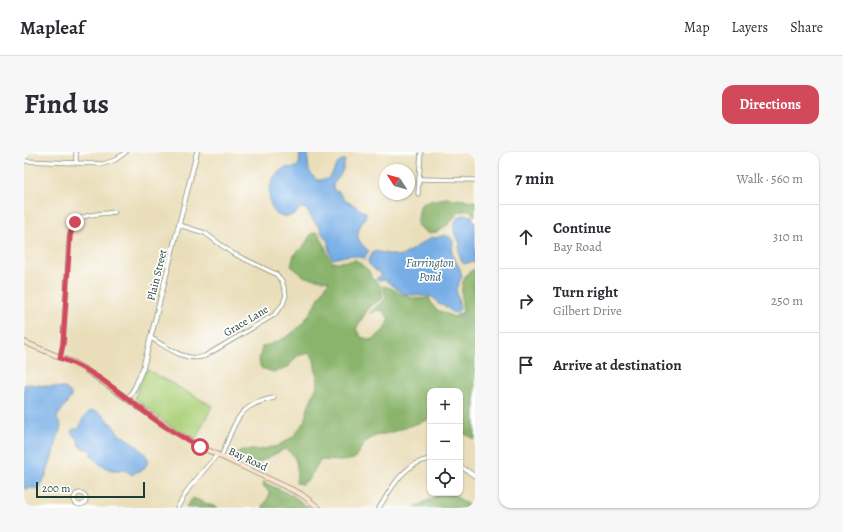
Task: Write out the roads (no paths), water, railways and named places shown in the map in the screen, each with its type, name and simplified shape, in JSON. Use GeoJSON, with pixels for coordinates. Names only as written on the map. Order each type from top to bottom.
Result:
{"type":"FeatureCollection","features":[{"type":"Feature","properties":{"kind":"main road","name":"Bay Road"},"geometry":{"type":"LineString","coordinates":[[24,342],[74,363],[95,375],[171,430],[219,456],[301,494],[319,508]]}},
{"type":"Feature","properties":{"kind":"street"},"geometry":{"type":"LineString","coordinates":[[76,152],[76,162]]}},
{"type":"Feature","properties":{"kind":"street"},"geometry":{"type":"LineString","coordinates":[[24,161],[98,164],[115,160],[126,152]]}},
{"type":"Feature","properties":{"kind":"street","name":"Plain Street"},"geometry":{"type":"LineString","coordinates":[[128,399],[136,388],[142,373],[197,152]]}},
{"type":"Feature","properties":{"kind":"street"},"geometry":{"type":"LineString","coordinates":[[418,194],[421,152]]}},
{"type":"Feature","properties":{"kind":"street"},"geometry":{"type":"LineString","coordinates":[[419,179],[475,180]]}},
{"type":"Feature","properties":{"kind":"street"},"geometry":{"type":"LineString","coordinates":[[60,358],[63,344],[69,242],[73,226],[79,218],[115,212]]}},
{"type":"Feature","properties":{"kind":"street","name":"Grace Lane"},"geometry":{"type":"LineString","coordinates":[[150,338],[188,358],[199,358],[205,356],[274,315],[281,308],[285,300],[284,285],[276,274],[232,253],[204,233],[179,225]]}},
{"type":"Feature","properties":{"kind":"street"},"geometry":{"type":"LineString","coordinates":[[177,508],[189,488],[219,456],[243,411],[255,402],[274,398]]}},
{"type":"Feature","properties":{"kind":"street"},"geometry":{"type":"LineString","coordinates":[[379,508],[404,472],[418,462],[427,460]]}},
{"type":"Feature","properties":{"kind":"street"},"geometry":{"type":"LineString","coordinates":[[463,468],[475,476]]}},
{"type":"Feature","properties":{"kind":"water"},"geometry":{"type":"Polygon","coordinates":[[[298,152],[307,152],[309,171],[316,180],[324,180],[328,178],[332,175],[336,166],[341,160],[345,160],[338,179],[333,184],[333,188],[349,203],[366,212],[358,231],[359,241],[369,251],[364,258],[350,255],[332,259],[328,241],[322,234],[320,227],[314,222],[306,209],[301,208],[296,214],[290,216],[280,216],[273,209],[270,198],[272,180],[284,168],[299,165],[300,156],[298,152]]]}},
{"type":"Feature","properties":{"kind":"water"},"geometry":{"type":"Polygon","coordinates":[[[464,215],[472,216],[475,224],[475,263],[471,262],[464,264],[459,254],[460,243],[456,236],[454,227],[458,217],[464,215]]]}},
{"type":"Feature","properties":{"kind":"water","name":"Farrington Pond"},"geometry":{"type":"Polygon","coordinates":[[[444,235],[450,237],[453,241],[452,254],[462,276],[456,289],[460,308],[456,313],[452,312],[443,305],[438,304],[432,297],[404,294],[385,280],[376,279],[381,275],[369,264],[368,261],[374,251],[402,256],[432,237],[436,238],[444,235]]]}},
{"type":"Feature","properties":{"kind":"water"},"geometry":{"type":"Polygon","coordinates":[[[28,384],[65,388],[71,393],[71,397],[57,417],[61,427],[47,473],[39,489],[24,489],[24,385],[28,384]]]}},
{"type":"Feature","properties":{"kind":"water"},"geometry":{"type":"Polygon","coordinates":[[[90,411],[95,411],[103,415],[120,436],[125,437],[142,451],[149,461],[142,471],[136,472],[132,475],[125,470],[112,470],[102,466],[91,455],[91,450],[79,446],[78,439],[71,432],[73,429],[79,429],[83,418],[90,411]]]}},
{"type":"Feature","properties":{"kind":"waterway"},"geometry":{"type":"LineString","coordinates":[[362,257],[369,262]]}},
{"type":"Feature","properties":{"kind":"waterway"},"geometry":{"type":"LineString","coordinates":[[457,312],[475,329]]}}]}
